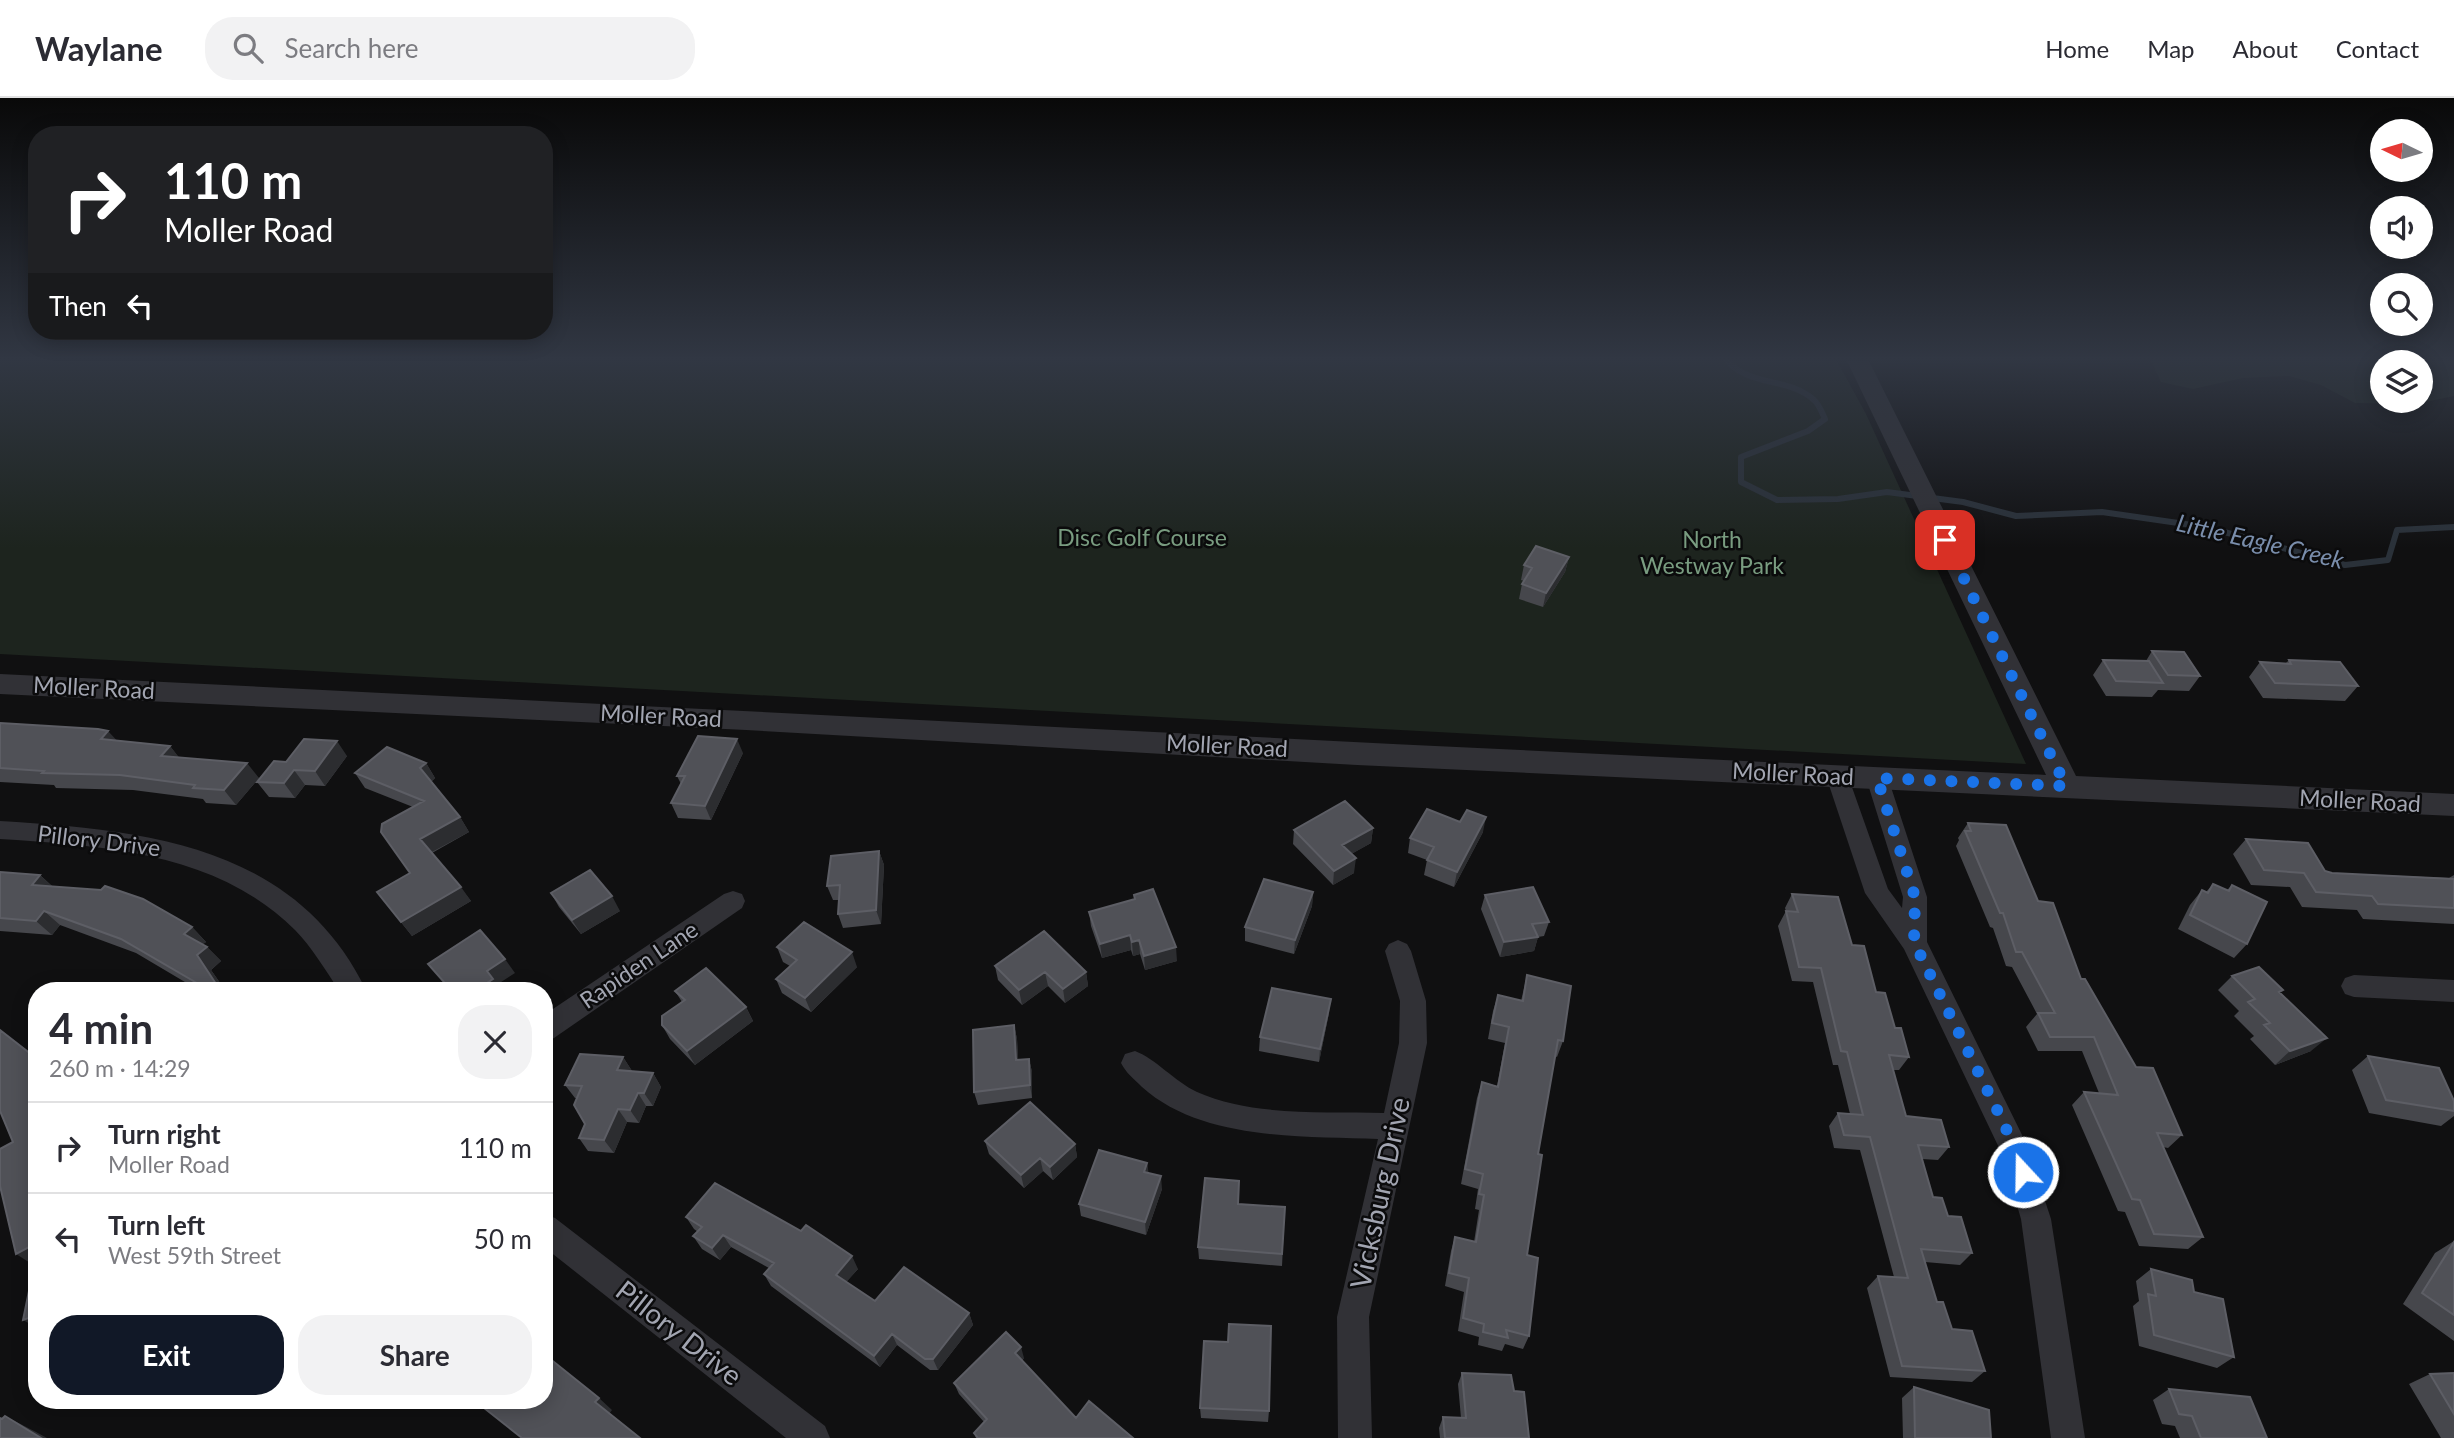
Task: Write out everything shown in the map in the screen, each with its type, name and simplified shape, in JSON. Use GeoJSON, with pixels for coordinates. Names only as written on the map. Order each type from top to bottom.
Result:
{"type":"FeatureCollection","features":[{"type":"Feature","properties":{"kind":"street"},"geometry":{"type":"LineString","coordinates":[[1888,424],[2066,786]]}},
{"type":"Feature","properties":{"kind":"street","name":"Moller Road"},"geometry":{"type":"LineString","coordinates":[[0,684],[2454,805]]}},
{"type":"Feature","properties":{"kind":"street"},"geometry":{"type":"LineString","coordinates":[[1837,776],[1877,893],[1914,942],[2005,1126],[2029,1191],[2036,1219],[2068,1438]]}},
{"type":"Feature","properties":{"kind":"street"},"geometry":{"type":"LineString","coordinates":[[1877,778],[1915,897],[1914,942]]}},
{"type":"Feature","properties":{"kind":"street","name":"Pillory Drive"},"geometry":{"type":"LineString","coordinates":[[0,830],[139,843],[190,856],[228,871],[271,895],[301,919],[325,947],[348,982]]}},
{"type":"Feature","properties":{"kind":"street","name":"Rapiden Lane"},"geometry":{"type":"LineString","coordinates":[[553,1024],[733,901]]}},
{"type":"Feature","properties":{"kind":"street","name":"Vicksburg Drive"},"geometry":{"type":"LineString","coordinates":[[1355,1438],[1353,1317],[1413,1037],[1413,1001],[1398,951]]}},
{"type":"Feature","properties":{"kind":"street"},"geometry":{"type":"LineString","coordinates":[[2354,986],[2454,992]]}},
{"type":"Feature","properties":{"kind":"street"},"geometry":{"type":"LineString","coordinates":[[1135,1063],[1171,1092],[1210,1110],[1272,1121],[1393,1126]]}},
{"type":"Feature","properties":{"kind":"street","name":"Pillory Drive"},"geometry":{"type":"LineString","coordinates":[[553,1235],[813,1438]]}},
{"type":"Feature","properties":{"kind":"green space","name":"North Westway Park"},"geometry":{"type":"Polygon","coordinates":[[[0,424],[1870,424],[2026,764],[0,654],[0,424]]]}},
{"type":"Feature","properties":{"kind":"building"},"geometry":{"type":"Polygon","coordinates":[[[1536,546],[1569,557],[1546,593],[1522,584],[1532,568],[1524,565],[1536,546]]]}},
{"type":"Feature","properties":{"kind":"building"},"geometry":{"type":"Polygon","coordinates":[[[2152,651],[2184,652],[2200,676],[2168,675],[2152,651]]]}},
{"type":"Feature","properties":{"kind":"building"},"geometry":{"type":"Polygon","coordinates":[[[2103,660],[2149,661],[2163,683],[2116,681],[2103,660]]]}},
{"type":"Feature","properties":{"kind":"building"},"geometry":{"type":"Polygon","coordinates":[[[2289,660],[2340,662],[2358,686],[2275,683],[2260,662],[2291,664],[2289,660]]]}},
{"type":"Feature","properties":{"kind":"building"},"geometry":{"type":"Polygon","coordinates":[[[0,723],[98,729],[108,731],[101,739],[170,746],[161,756],[247,763],[224,790],[193,788],[195,785],[120,775],[42,773],[44,771],[0,768],[0,723]]]}},
{"type":"Feature","properties":{"kind":"building"},"geometry":{"type":"Polygon","coordinates":[[[698,736],[737,739],[705,806],[671,803],[685,776],[677,776],[698,736]]]}},
{"type":"Feature","properties":{"kind":"building"},"geometry":{"type":"Polygon","coordinates":[[[304,739],[337,741],[315,771],[294,770],[284,783],[257,782],[274,761],[286,762],[304,739]]]}},
{"type":"Feature","properties":{"kind":"building"},"geometry":{"type":"Polygon","coordinates":[[[387,747],[426,763],[420,768],[460,817],[420,839],[461,887],[401,922],[377,892],[410,873],[381,832],[382,824],[424,801],[355,773],[387,747]]]}},
{"type":"Feature","properties":{"kind":"building"},"geometry":{"type":"Polygon","coordinates":[[[1345,801],[1373,828],[1342,845],[1356,858],[1334,871],[1294,830],[1345,801]]]}},
{"type":"Feature","properties":{"kind":"building"},"geometry":{"type":"Polygon","coordinates":[[[1427,809],[1460,822],[1467,810],[1486,817],[1457,872],[1427,860],[1434,847],[1410,838],[1427,809]]]}},
{"type":"Feature","properties":{"kind":"building"},"geometry":{"type":"Polygon","coordinates":[[[1968,823],[2006,825],[2038,901],[2053,903],[2081,979],[2085,979],[2136,1067],[2153,1068],[2182,1135],[2157,1133],[2203,1237],[2154,1234],[2140,1200],[2132,1199],[2084,1092],[2118,1095],[2094,1037],[2050,1037],[2038,1013],[2055,1013],[2022,952],[2016,952],[2003,913],[2000,913],[1965,831],[1971,831],[1968,823]]]}},
{"type":"Feature","properties":{"kind":"building"},"geometry":{"type":"Polygon","coordinates":[[[2246,839],[2308,843],[2325,871],[2332,873],[2454,879],[2454,908],[2378,904],[2372,896],[2316,892],[2304,873],[2264,870],[2246,839]]]}},
{"type":"Feature","properties":{"kind":"building"},"geometry":{"type":"Polygon","coordinates":[[[879,851],[876,910],[838,914],[840,885],[827,886],[831,856],[879,851]]]}},
{"type":"Feature","properties":{"kind":"building"},"geometry":{"type":"Polygon","coordinates":[[[590,870],[612,896],[572,920],[551,893],[590,870]]]}},
{"type":"Feature","properties":{"kind":"building"},"geometry":{"type":"Polygon","coordinates":[[[0,872],[40,875],[32,885],[101,890],[105,886],[143,899],[192,927],[184,934],[207,947],[197,955],[215,982],[195,982],[121,939],[44,911],[36,921],[0,918],[0,872]]]}},
{"type":"Feature","properties":{"kind":"building"},"geometry":{"type":"Polygon","coordinates":[[[1264,879],[1313,892],[1295,940],[1245,927],[1264,879]]]}},
{"type":"Feature","properties":{"kind":"building"},"geometry":{"type":"Polygon","coordinates":[[[2213,884],[2229,891],[2232,885],[2267,902],[2247,944],[2190,915],[2202,890],[2208,893],[2213,884]]]}},
{"type":"Feature","properties":{"kind":"building"},"geometry":{"type":"Polygon","coordinates":[[[1533,887],[1549,922],[1532,924],[1538,937],[1504,942],[1485,895],[1533,887]]]}},
{"type":"Feature","properties":{"kind":"building"},"geometry":{"type":"Polygon","coordinates":[[[1153,889],[1176,947],[1144,956],[1139,940],[1132,942],[1130,935],[1100,944],[1089,912],[1135,899],[1134,895],[1153,889]]]}},
{"type":"Feature","properties":{"kind":"building"},"geometry":{"type":"Polygon","coordinates":[[[1792,894],[1838,897],[1852,945],[1864,946],[1876,992],[1885,993],[1895,1028],[1901,1028],[1909,1057],[1889,1055],[1906,1116],[1941,1120],[1949,1147],[1918,1145],[1933,1197],[1942,1198],[1948,1216],[1961,1217],[1972,1253],[1921,1249],[1937,1302],[1943,1302],[1952,1329],[1972,1331],[1985,1371],[1902,1366],[1878,1276],[1908,1278],[1870,1137],[1844,1135],[1838,1113],[1863,1115],[1847,1052],[1841,1051],[1821,968],[1799,967],[1786,911],[1798,912],[1792,894]]]}},
{"type":"Feature","properties":{"kind":"building"},"geometry":{"type":"Polygon","coordinates":[[[804,922],[852,952],[805,998],[776,979],[797,960],[777,947],[804,922]]]}},
{"type":"Feature","properties":{"kind":"building"},"geometry":{"type":"Polygon","coordinates":[[[480,930],[505,959],[487,971],[493,979],[488,982],[444,982],[428,964],[480,930]]]}},
{"type":"Feature","properties":{"kind":"building"},"geometry":{"type":"Polygon","coordinates":[[[1044,931],[1086,972],[1063,989],[1045,972],[1019,990],[995,966],[1044,931]]]}},
{"type":"Feature","properties":{"kind":"building"},"geometry":{"type":"Polygon","coordinates":[[[2259,967],[2283,990],[2279,992],[2327,1038],[2290,1051],[2264,1025],[2270,1023],[2248,1002],[2255,999],[2232,976],[2259,967]]]}},
{"type":"Feature","properties":{"kind":"building"},"geometry":{"type":"Polygon","coordinates":[[[706,968],[746,1007],[687,1051],[662,1025],[662,1016],[685,1000],[675,991],[706,968]]]}},
{"type":"Feature","properties":{"kind":"building"},"geometry":{"type":"Polygon","coordinates":[[[1527,975],[1571,986],[1563,1041],[1558,1040],[1538,1154],[1542,1155],[1527,1255],[1538,1258],[1529,1336],[1506,1330],[1508,1338],[1483,1332],[1484,1324],[1463,1318],[1469,1278],[1449,1273],[1455,1237],[1476,1242],[1484,1195],[1479,1194],[1483,1174],[1465,1169],[1482,1082],[1498,1087],[1509,1027],[1492,1023],[1498,995],[1523,1001],[1527,975]]]}},
{"type":"Feature","properties":{"kind":"building"},"geometry":{"type":"Polygon","coordinates":[[[1272,988],[1331,999],[1320,1049],[1260,1037],[1272,988]]]}},
{"type":"Feature","properties":{"kind":"building"},"geometry":{"type":"Polygon","coordinates":[[[1014,1025],[1016,1060],[1029,1059],[1030,1085],[974,1092],[973,1030],[1014,1025]]]}},
{"type":"Feature","properties":{"kind":"building"},"geometry":{"type":"Polygon","coordinates":[[[0,1030],[28,1052],[28,1248],[16,1254],[0,1186],[0,1149],[13,1142],[0,1111],[0,1030]]]}},
{"type":"Feature","properties":{"kind":"building"},"geometry":{"type":"Polygon","coordinates":[[[580,1054],[623,1057],[617,1070],[653,1073],[644,1093],[638,1093],[630,1110],[618,1109],[604,1140],[579,1138],[585,1124],[574,1105],[582,1086],[565,1085],[580,1054]]]}},
{"type":"Feature","properties":{"kind":"building"},"geometry":{"type":"Polygon","coordinates":[[[2368,1056],[2439,1068],[2454,1101],[2454,1111],[2386,1100],[2368,1056]]]}},
{"type":"Feature","properties":{"kind":"building"},"geometry":{"type":"Polygon","coordinates":[[[1030,1102],[1075,1144],[1050,1167],[1040,1158],[1021,1175],[985,1141],[1030,1102]]]}},
{"type":"Feature","properties":{"kind":"building"},"geometry":{"type":"Polygon","coordinates":[[[1099,1150],[1147,1163],[1144,1172],[1161,1176],[1145,1222],[1079,1204],[1099,1150]]]}},
{"type":"Feature","properties":{"kind":"building"},"geometry":{"type":"Polygon","coordinates":[[[1205,1178],[1239,1181],[1238,1204],[1285,1207],[1282,1254],[1198,1247],[1205,1178]]]}},
{"type":"Feature","properties":{"kind":"building"},"geometry":{"type":"Polygon","coordinates":[[[715,1183],[801,1231],[806,1225],[852,1256],[836,1275],[875,1301],[904,1267],[969,1313],[933,1359],[925,1359],[892,1334],[874,1356],[764,1274],[774,1263],[723,1235],[712,1248],[693,1236],[702,1227],[686,1217],[715,1183]]]}},
{"type":"Feature","properties":{"kind":"building"},"geometry":{"type":"Polygon","coordinates":[[[2454,1242],[2454,1315],[2422,1293],[2454,1242]]]}},
{"type":"Feature","properties":{"kind":"building"},"geometry":{"type":"Polygon","coordinates":[[[2151,1269],[2192,1280],[2194,1292],[2223,1299],[2234,1357],[2154,1335],[2148,1294],[2156,1296],[2151,1269]]]}},
{"type":"Feature","properties":{"kind":"building"},"geometry":{"type":"Polygon","coordinates":[[[28,1296],[28,1318],[23,1320],[28,1296]]]}},
{"type":"Feature","properties":{"kind":"building"},"geometry":{"type":"Polygon","coordinates":[[[1229,1324],[1271,1326],[1269,1411],[1200,1408],[1204,1341],[1228,1342],[1229,1324]]]}},
{"type":"Feature","properties":{"kind":"building"},"geometry":{"type":"Polygon","coordinates":[[[1006,1332],[1021,1347],[1015,1353],[1076,1418],[1089,1401],[1133,1438],[978,1438],[974,1433],[987,1419],[954,1383],[1006,1332]]]}},
{"type":"Feature","properties":{"kind":"building"},"geometry":{"type":"Polygon","coordinates":[[[553,1361],[599,1398],[595,1402],[640,1438],[522,1438],[485,1409],[553,1409],[553,1361]]]}},
{"type":"Feature","properties":{"kind":"building"},"geometry":{"type":"Polygon","coordinates":[[[1462,1373],[1511,1375],[1514,1391],[1524,1392],[1529,1438],[1445,1438],[1443,1417],[1466,1418],[1462,1373]]]}},
{"type":"Feature","properties":{"kind":"building"},"geometry":{"type":"Polygon","coordinates":[[[2454,1373],[2454,1414],[2430,1374],[2454,1373]]]}},
{"type":"Feature","properties":{"kind":"building"},"geometry":{"type":"Polygon","coordinates":[[[1914,1387],[1989,1410],[1991,1438],[1915,1438],[1914,1387]]]}},
{"type":"Feature","properties":{"kind":"building"},"geometry":{"type":"Polygon","coordinates":[[[2169,1389],[2250,1397],[2267,1438],[2201,1438],[2192,1416],[2179,1414],[2169,1389]]]}},
{"type":"Feature","properties":{"kind":"building"},"geometry":{"type":"Polygon","coordinates":[[[5,1416],[41,1438],[0,1438],[0,1418],[5,1416]]]}},
{"type":"Feature","properties":{"kind":"waterway","name":"Little Eagle Creek"},"geometry":{"type":"LineString","coordinates":[[1819,424],[1808,431],[1741,457],[1741,482],[1777,500],[1838,499],[1887,492],[1963,502],[2016,516],[2102,512],[2206,527],[2345,565],[2388,560],[2397,530],[2454,527]]}},
{"type":"Feature","properties":{"kind":"route"},"geometry":{"type":"LineString","coordinates":[[1945,540],[2066,786],[1877,778],[1915,897],[1914,942],[2005,1126],[2023,1172]]}},
{"type":"Feature","properties":{"kind":"park label","name":"Disc Golf Course"},"geometry":{"type":"Point","coordinates":[1142,538]}}]}
